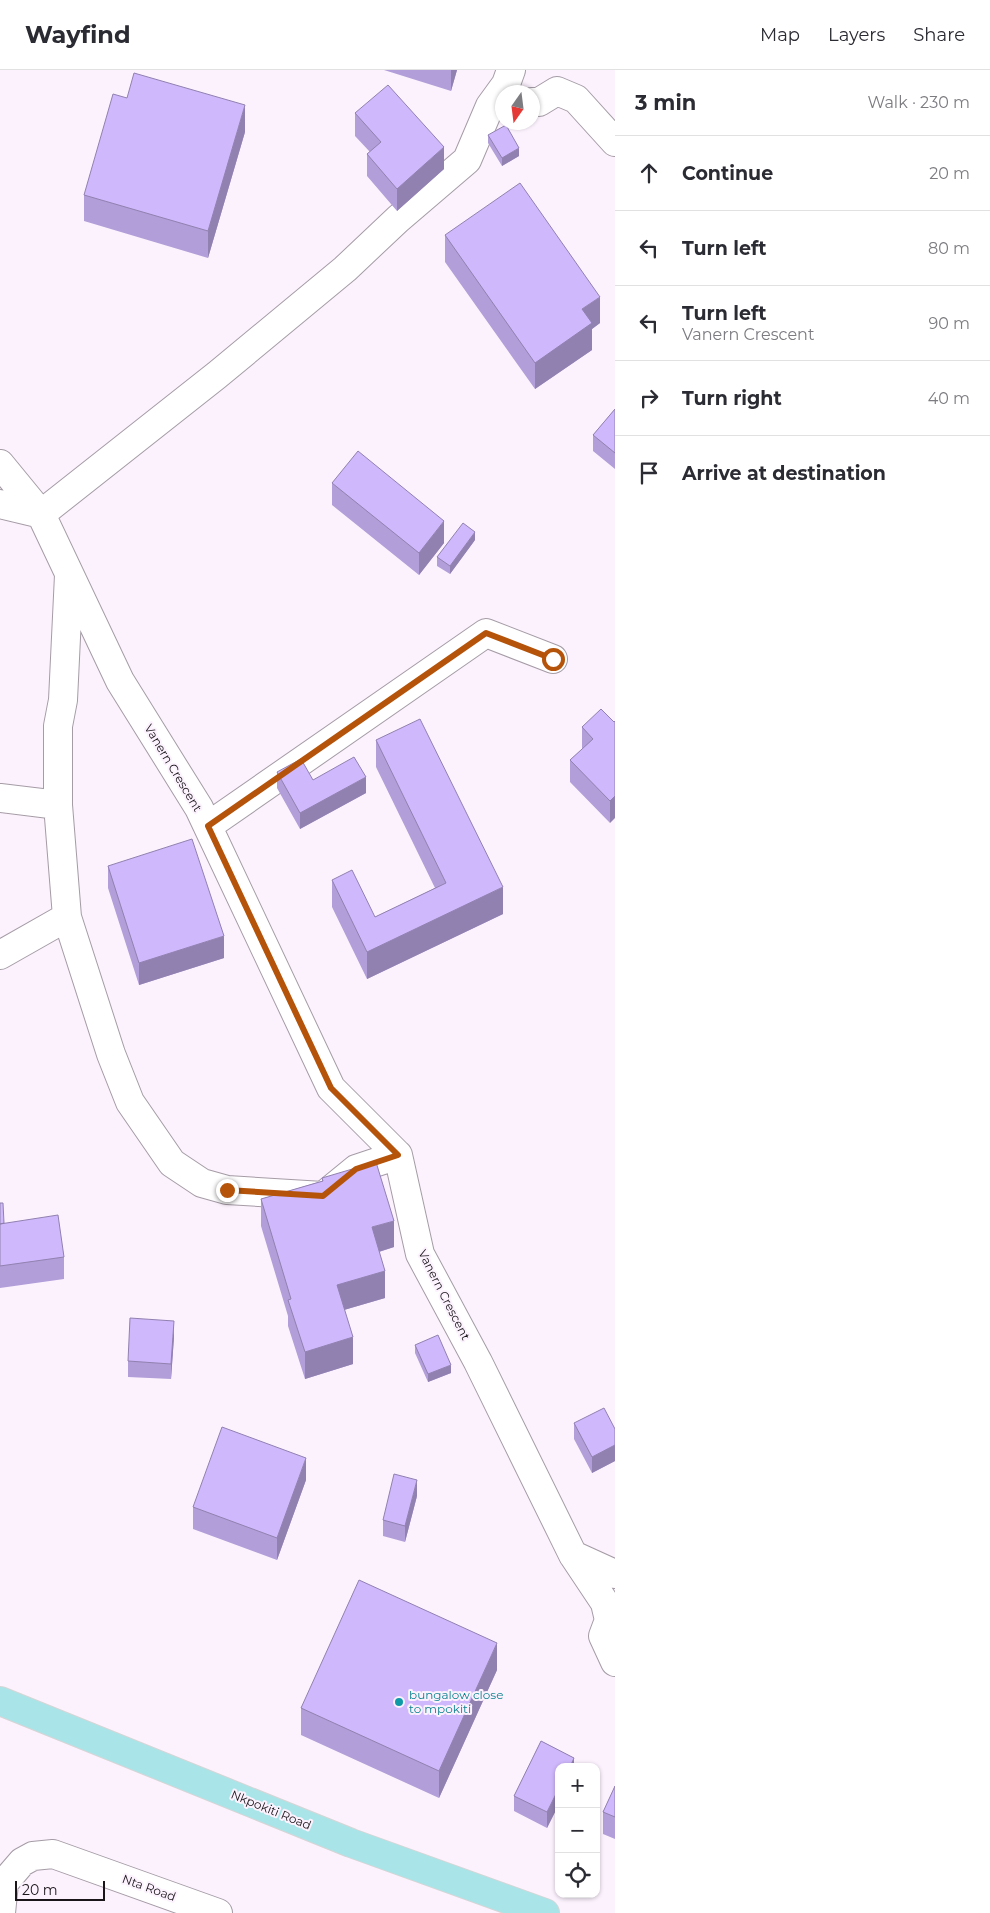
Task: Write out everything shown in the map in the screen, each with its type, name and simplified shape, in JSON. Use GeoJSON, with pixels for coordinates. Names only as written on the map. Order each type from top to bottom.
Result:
{"type":"FeatureCollection","features":[{"type":"Feature","properties":{"kind":"main road","name":"Nkpokiti Road"},"geometry":{"type":"LineString","coordinates":[[0,1701],[351,1843],[545,1913]]}},
{"type":"Feature","properties":{"kind":"street"},"geometry":{"type":"LineString","coordinates":[[506,85],[510,70]]}},
{"type":"Feature","properties":{"kind":"street"},"geometry":{"type":"LineString","coordinates":[[540,101],[557,91],[576,99],[615,142]]}},
{"type":"Feature","properties":{"kind":"street"},"geometry":{"type":"LineString","coordinates":[[0,504],[40,514],[217,375],[345,269],[398,218],[467,160],[495,107]]}},
{"type":"Feature","properties":{"kind":"street","name":"Vanern Crescent"},"geometry":{"type":"LineString","coordinates":[[0,464],[40,514],[120,681],[199,808],[331,1088],[398,1155],[420,1254],[478,1362],[573,1554],[605,1603],[609,1620],[604,1636],[615,1662]]}},
{"type":"Feature","properties":{"kind":"street"},"geometry":{"type":"LineString","coordinates":[[69,573],[63,700],[58,726],[58,805],[67,917],[111,1054],[130,1102],[172,1163],[202,1183],[227,1190],[323,1196],[356,1169],[398,1155]]}},
{"type":"Feature","properties":{"kind":"street"},"geometry":{"type":"LineString","coordinates":[[208,826],[486,633],[553,659]]}},
{"type":"Feature","properties":{"kind":"street"},"geometry":{"type":"LineString","coordinates":[[0,798],[58,805]]}},
{"type":"Feature","properties":{"kind":"street"},"geometry":{"type":"LineString","coordinates":[[0,955],[67,917]]}},
{"type":"Feature","properties":{"kind":"street"},"geometry":{"type":"LineString","coordinates":[[573,1554],[615,1574]]}},
{"type":"Feature","properties":{"kind":"street","name":"Nta Road"},"geometry":{"type":"LineString","coordinates":[[1,1913],[2,1886],[22,1862],[33,1856],[52,1854],[218,1913]]}},
{"type":"Feature","properties":{"kind":"building"},"geometry":{"type":"Polygon","coordinates":[[[134,73],[245,105],[208,231],[84,195],[113,94],[127,98],[134,73]]]}},
{"type":"Feature","properties":{"kind":"building"},"geometry":{"type":"Polygon","coordinates":[[[388,85],[444,147],[397,189],[367,154],[381,142],[355,113],[388,85]]]}},
{"type":"Feature","properties":{"kind":"building"},"geometry":{"type":"Polygon","coordinates":[[[497,130],[509,130],[519,148],[502,158],[488,135],[497,130]]]}},
{"type":"Feature","properties":{"kind":"building"},"geometry":{"type":"Polygon","coordinates":[[[520,183],[600,297],[582,309],[592,323],[535,363],[445,235],[520,183]]]}},
{"type":"Feature","properties":{"kind":"building"},"geometry":{"type":"Polygon","coordinates":[[[615,409],[615,453],[593,435],[615,409]]]}},
{"type":"Feature","properties":{"kind":"building"},"geometry":{"type":"Polygon","coordinates":[[[358,451],[444,521],[419,553],[332,483],[358,451]]]}},
{"type":"Feature","properties":{"kind":"building"},"geometry":{"type":"Polygon","coordinates":[[[463,523],[475,532],[450,566],[437,557],[463,523]]]}},
{"type":"Feature","properties":{"kind":"building"},"geometry":{"type":"Polygon","coordinates":[[[601,709],[615,721],[615,796],[610,801],[570,760],[593,739],[582,727],[601,709]]]}},
{"type":"Feature","properties":{"kind":"building"},"geometry":{"type":"Polygon","coordinates":[[[420,719],[503,887],[367,952],[332,880],[352,870],[375,917],[446,883],[376,740],[420,719]]]}},
{"type":"Feature","properties":{"kind":"building"},"geometry":{"type":"Polygon","coordinates":[[[354,757],[366,777],[300,813],[277,772],[301,759],[313,780],[354,757]]]}},
{"type":"Feature","properties":{"kind":"building"},"geometry":{"type":"Polygon","coordinates":[[[192,839],[224,936],[139,963],[108,866],[192,839]]]}},
{"type":"Feature","properties":{"kind":"building"},"geometry":{"type":"Polygon","coordinates":[[[376,1162],[394,1221],[372,1227],[385,1271],[337,1285],[353,1337],[305,1352],[288,1300],[291,1299],[261,1199],[323,1181],[322,1178],[376,1162]]]}},
{"type":"Feature","properties":{"kind":"building"},"geometry":{"type":"Polygon","coordinates":[[[0,1203],[3,1203],[4,1223],[0,1224],[0,1203]]]}},
{"type":"Feature","properties":{"kind":"building"},"geometry":{"type":"Polygon","coordinates":[[[58,1215],[64,1257],[0,1266],[0,1224],[58,1215]]]}},
{"type":"Feature","properties":{"kind":"building"},"geometry":{"type":"Polygon","coordinates":[[[130,1318],[174,1321],[171,1364],[128,1361],[130,1318]]]}},
{"type":"Feature","properties":{"kind":"building"},"geometry":{"type":"Polygon","coordinates":[[[438,1335],[451,1365],[428,1374],[415,1345],[438,1335]]]}},
{"type":"Feature","properties":{"kind":"building"},"geometry":{"type":"Polygon","coordinates":[[[604,1408],[615,1429],[615,1445],[592,1457],[574,1423],[604,1408]]]}},
{"type":"Feature","properties":{"kind":"building"},"geometry":{"type":"Polygon","coordinates":[[[222,1427],[306,1458],[277,1538],[193,1507],[222,1427]]]}},
{"type":"Feature","properties":{"kind":"building"},"geometry":{"type":"Polygon","coordinates":[[[394,1474],[417,1480],[405,1526],[383,1520],[394,1474]]]}},
{"type":"Feature","properties":{"kind":"building","name":"bungalow close to mpokiti"},"geometry":{"type":"Polygon","coordinates":[[[359,1580],[497,1643],[439,1771],[301,1708],[359,1580]]]}},
{"type":"Feature","properties":{"kind":"building"},"geometry":{"type":"Polygon","coordinates":[[[541,1741],[574,1758],[572,1763],[555,1763],[555,1796],[547,1812],[514,1796],[541,1741]]]}},
{"type":"Feature","properties":{"kind":"building"},"geometry":{"type":"Polygon","coordinates":[[[615,1786],[615,1817],[603,1812],[615,1786]]]}},
{"type":"Feature","properties":{"kind":"place","name":"bungalow close to mpokiti"},"geometry":{"type":"Point","coordinates":[399,1702]}},
{"type":"Feature","properties":{"kind":"route"},"geometry":{"type":"LineString","coordinates":[[227,1190],[323,1196],[356,1169],[398,1155],[331,1088],[208,826],[486,633],[553,659]]}}]}
